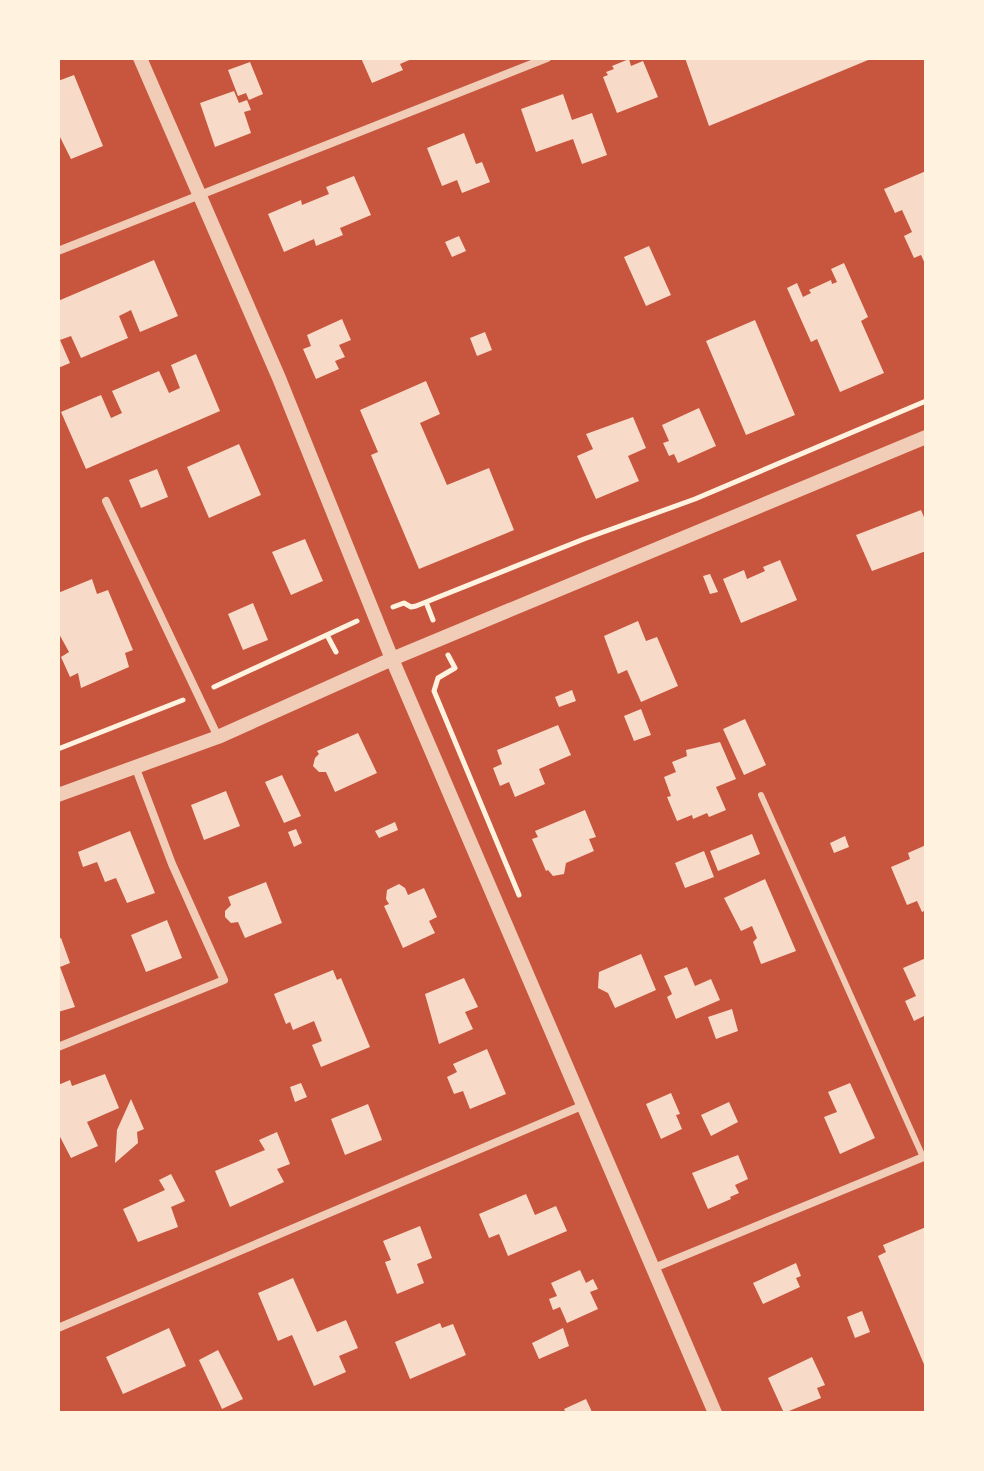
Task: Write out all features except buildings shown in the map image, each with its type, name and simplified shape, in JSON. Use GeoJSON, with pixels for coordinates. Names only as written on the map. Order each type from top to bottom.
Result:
{"type":"FeatureCollection","features":[{"type":"Feature","properties":{"kind":"street"},"geometry":{"type":"LineString","coordinates":[[140,58],[279,378],[392,659],[715,1413]]}},
{"type":"Feature","properties":{"kind":"street"},"geometry":{"type":"LineString","coordinates":[[58,251],[547,58]]}},
{"type":"Feature","properties":{"kind":"street"},"geometry":{"type":"LineString","coordinates":[[58,795],[218,737],[392,659],[926,437]]}},
{"type":"Feature","properties":{"kind":"street"},"geometry":{"type":"LineString","coordinates":[[106,501],[218,737]]}},
{"type":"Feature","properties":{"kind":"street"},"geometry":{"type":"LineString","coordinates":[[58,1047],[224,980],[172,864],[135,766]]}},
{"type":"Feature","properties":{"kind":"street"},"geometry":{"type":"LineString","coordinates":[[58,1328],[584,1105]]}},
{"type":"Feature","properties":{"kind":"street"},"geometry":{"type":"LineString","coordinates":[[654,1268],[924,1157]]}},
{"type":"Feature","properties":{"kind":"lane"},"geometry":{"type":"LineString","coordinates":[[761,795],[924,1157]]}},
{"type":"Feature","properties":{"kind":"path"},"geometry":{"type":"LineString","coordinates":[[399,605],[404,603],[411,607],[426,602],[695,499],[926,401]]}},
{"type":"Feature","properties":{"kind":"path"},"geometry":{"type":"LineString","coordinates":[[426,602],[430,614]]}},
{"type":"Feature","properties":{"kind":"path"},"geometry":{"type":"LineString","coordinates":[[336,652],[327,635],[349,624]]}}]}
